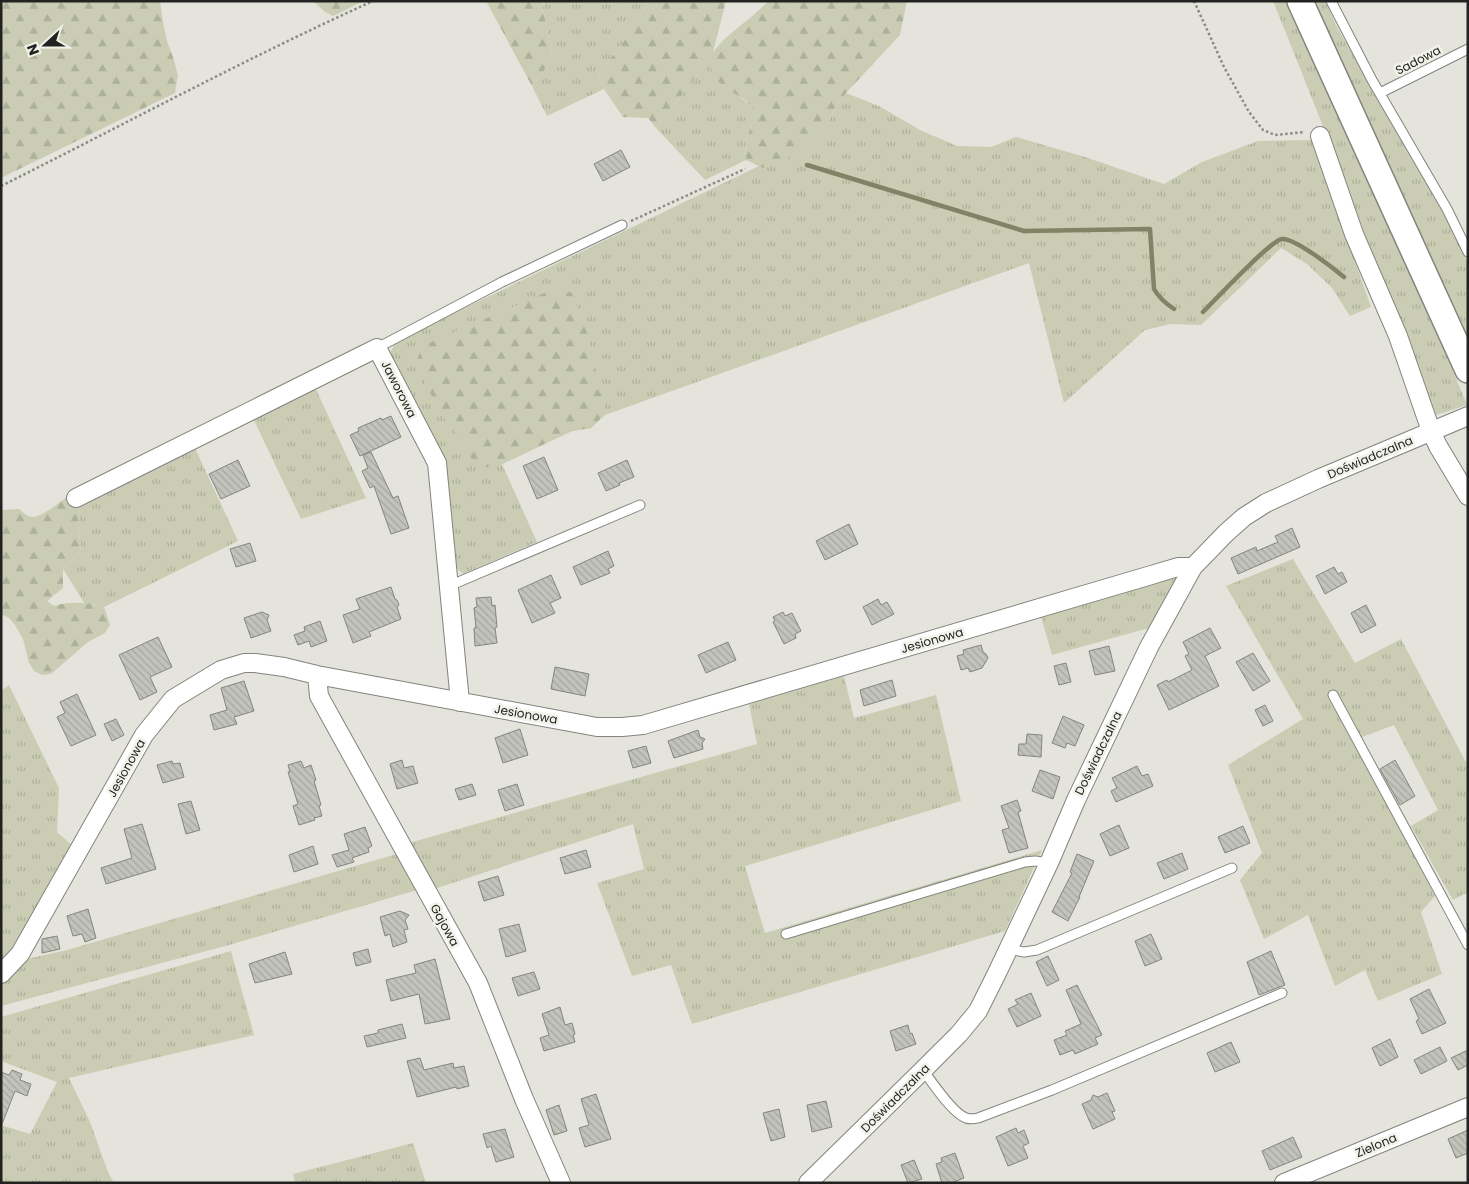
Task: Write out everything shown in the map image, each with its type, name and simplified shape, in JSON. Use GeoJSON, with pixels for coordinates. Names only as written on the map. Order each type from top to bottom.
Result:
{"type":"FeatureCollection","features":[{"type":"Feature","properties":{"kind":"main road"},"geometry":{"type":"LineString","coordinates":[[1300,1],[1468,370]]}},
{"type":"Feature","properties":{"kind":"street"},"geometry":{"type":"LineString","coordinates":[[1320,136],[1354,234],[1398,336],[1431,431],[1468,496]]}},
{"type":"Feature","properties":{"kind":"street","name":"Jaworowa"},"geometry":{"type":"LineString","coordinates":[[76,498],[377,348],[437,463],[460,702]]}},
{"type":"Feature","properties":{"kind":"street","name":"Doświadczalna"},"geometry":{"type":"LineString","coordinates":[[808,1183],[959,1034],[978,1011],[1149,647],[1193,567],[1244,517],[1266,503],[1468,416]]}},
{"type":"Feature","properties":{"kind":"street","name":"Jesionowa"},"geometry":{"type":"LineString","coordinates":[[1,974],[20,954],[144,735],[173,699],[221,670],[244,663],[284,667],[317,675],[597,727],[622,728],[643,725],[1148,576],[1178,568],[1193,567]]}},
{"type":"Feature","properties":{"kind":"street","name":"Gajowa"},"geometry":{"type":"LineString","coordinates":[[317,675],[319,696],[478,983],[524,1099],[561,1183]]}},
{"type":"Feature","properties":{"kind":"street","name":"Zielona"},"geometry":{"type":"LineString","coordinates":[[1284,1183],[1468,1106]]}},
{"type":"Feature","properties":{"kind":"lane"},"geometry":{"type":"LineString","coordinates":[[1330,1],[1447,210],[1468,252]]}},
{"type":"Feature","properties":{"kind":"lane","name":"Sadowa"},"geometry":{"type":"LineString","coordinates":[[1380,93],[1468,49]]}},
{"type":"Feature","properties":{"kind":"lane"},"geometry":{"type":"LineString","coordinates":[[377,348],[502,282],[622,225]]}},
{"type":"Feature","properties":{"kind":"lane"},"geometry":{"type":"LineString","coordinates":[[449,586],[640,505]]}},
{"type":"Feature","properties":{"kind":"lane"},"geometry":{"type":"LineString","coordinates":[[1333,695],[1468,944]]}},
{"type":"Feature","properties":{"kind":"lane"},"geometry":{"type":"LineString","coordinates":[[786,934],[1024,862],[1049,863]]}},
{"type":"Feature","properties":{"kind":"lane"},"geometry":{"type":"LineString","coordinates":[[1008,949],[1024,952],[1037,950],[1232,868]]}},
{"type":"Feature","properties":{"kind":"lane"},"geometry":{"type":"LineString","coordinates":[[923,1070],[957,1113],[967,1119],[978,1118],[1052,1090],[1282,992]]}},
{"type":"Feature","properties":{"kind":"path"},"geometry":{"type":"LineString","coordinates":[[1,186],[260,54],[373,1]]}},
{"type":"Feature","properties":{"kind":"path"},"geometry":{"type":"LineString","coordinates":[[1194,1],[1224,67],[1249,112],[1263,130],[1275,135],[1311,131],[1320,136]]}},
{"type":"Feature","properties":{"kind":"path"},"geometry":{"type":"LineString","coordinates":[[622,225],[745,168]]}},
{"type":"Feature","properties":{"kind":"green space"},"geometry":{"type":"Polygon","coordinates":[[[1,1],[160,1],[167,41],[178,75],[175,93],[1,178],[1,1]]]}},
{"type":"Feature","properties":{"kind":"green space"},"geometry":{"type":"Polygon","coordinates":[[[313,1],[364,1],[333,16],[325,12],[313,1]]]}},
{"type":"Feature","properties":{"kind":"green space"},"geometry":{"type":"Polygon","coordinates":[[[486,1],[544,1],[543,8],[553,59],[532,86],[486,1]]]}},
{"type":"Feature","properties":{"kind":"green space"},"geometry":{"type":"Polygon","coordinates":[[[544,1],[649,1],[630,33],[598,75],[604,89],[547,116],[532,86],[553,59],[543,8],[544,1]]]}},
{"type":"Feature","properties":{"kind":"green space"},"geometry":{"type":"Polygon","coordinates":[[[649,1],[726,1],[713,52],[768,1],[907,1],[900,35],[846,93],[835,108],[826,126],[813,141],[781,163],[763,168],[746,160],[745,143],[757,110],[725,88],[713,76],[709,59],[656,128],[648,118],[623,117],[604,89],[598,75],[630,33],[649,1]]]}},
{"type":"Feature","properties":{"kind":"green space"},"geometry":{"type":"Polygon","coordinates":[[[1273,1],[1292,1],[1403,249],[1467,405],[1436,415],[1273,1]]]}},
{"type":"Feature","properties":{"kind":"green space"},"geometry":{"type":"Polygon","coordinates":[[[1311,1],[1325,1],[1337,27],[1444,213],[1468,263],[1468,337],[1311,1]]]}},
{"type":"Feature","properties":{"kind":"green space"},"geometry":{"type":"Polygon","coordinates":[[[709,59],[725,88],[757,110],[745,143],[746,160],[705,180],[656,128],[709,59]]]}},
{"type":"Feature","properties":{"kind":"green space"},"geometry":{"type":"Polygon","coordinates":[[[846,93],[879,106],[920,130],[957,146],[991,147],[1016,137],[1085,157],[1164,184],[1202,162],[1258,141],[1313,140],[1371,307],[1350,316],[1332,288],[1307,264],[1281,248],[1201,325],[1171,324],[1145,330],[1064,403],[1029,263],[605,415],[591,428],[572,431],[502,464],[537,542],[463,574],[455,566],[442,464],[389,355],[394,345],[417,331],[759,166],[763,168],[826,126],[846,93]]]}},
{"type":"Feature","properties":{"kind":"green space"},"geometry":{"type":"Polygon","coordinates":[[[556,288],[572,293],[590,340],[592,360],[605,395],[604,415],[591,428],[572,431],[502,464],[483,468],[470,457],[461,439],[439,411],[416,363],[422,346],[556,288]]]}},
{"type":"Feature","properties":{"kind":"green space"},"geometry":{"type":"Polygon","coordinates":[[[314,385],[366,498],[301,519],[252,416],[314,385]]]}},
{"type":"Feature","properties":{"kind":"green space"},"geometry":{"type":"Polygon","coordinates":[[[194,446],[238,541],[104,607],[95,604],[85,604],[63,569],[79,555],[81,546],[78,526],[80,507],[194,446]]]}},
{"type":"Feature","properties":{"kind":"green space"},"geometry":{"type":"Polygon","coordinates":[[[68,496],[76,498],[80,507],[78,526],[81,546],[79,555],[63,569],[63,588],[47,601],[54,606],[66,603],[79,603],[104,607],[110,625],[105,633],[88,642],[51,674],[42,675],[34,671],[29,663],[23,639],[15,625],[9,618],[1,614],[1,510],[19,509],[27,516],[33,517],[46,511],[68,496]]]}},
{"type":"Feature","properties":{"kind":"green space"},"geometry":{"type":"Polygon","coordinates":[[[1293,559],[1355,663],[1401,639],[1468,766],[1468,892],[1453,900],[1411,826],[1438,810],[1394,725],[1357,739],[1435,896],[1421,912],[1442,974],[1378,1001],[1365,970],[1335,986],[1308,915],[1264,939],[1240,880],[1262,853],[1228,765],[1303,719],[1226,586],[1293,559]]]}},
{"type":"Feature","properties":{"kind":"green space"},"geometry":{"type":"Polygon","coordinates":[[[1165,576],[1177,578],[1173,590],[1149,628],[1052,655],[1041,617],[1165,576]]]}},
{"type":"Feature","properties":{"kind":"green space"},"geometry":{"type":"Polygon","coordinates":[[[844,676],[854,718],[936,695],[961,801],[745,866],[765,933],[1042,850],[1005,931],[692,1024],[671,965],[632,976],[597,883],[644,869],[633,824],[434,889],[409,843],[757,744],[749,704],[844,676]]]}},
{"type":"Feature","properties":{"kind":"green space"},"geometry":{"type":"Polygon","coordinates":[[[9,685],[59,788],[57,832],[75,848],[14,953],[1,964],[1,691],[9,685]]]}},
{"type":"Feature","properties":{"kind":"green space"},"geometry":{"type":"Polygon","coordinates":[[[400,853],[417,890],[229,945],[1,1006],[1,980],[22,960],[67,950],[400,853]]]}},
{"type":"Feature","properties":{"kind":"green space"},"geometry":{"type":"Polygon","coordinates":[[[231,951],[254,1035],[69,1078],[90,1122],[108,1172],[114,1183],[1,1183],[1,1125],[30,1134],[57,1082],[1,1061],[1,1017],[231,951]]]}},
{"type":"Feature","properties":{"kind":"green space"},"geometry":{"type":"Polygon","coordinates":[[[413,1143],[426,1183],[295,1183],[293,1174],[413,1143]]]}},
{"type":"Feature","properties":{"kind":"building"},"geometry":{"type":"Polygon","coordinates":[[[621,150],[630,167],[603,181],[594,164],[621,150]]]}},
{"type":"Feature","properties":{"kind":"building"},"geometry":{"type":"Polygon","coordinates":[[[391,416],[401,437],[360,456],[350,435],[359,431],[358,428],[381,418],[382,420],[391,416]]]}},
{"type":"Feature","properties":{"kind":"building"},"geometry":{"type":"Polygon","coordinates":[[[371,452],[393,498],[398,496],[409,528],[391,534],[374,486],[370,488],[362,471],[368,468],[363,455],[371,452]]]}},
{"type":"Feature","properties":{"kind":"building"},"geometry":{"type":"Polygon","coordinates":[[[544,457],[558,490],[537,499],[523,466],[544,457]]]}},
{"type":"Feature","properties":{"kind":"building"},"geometry":{"type":"Polygon","coordinates":[[[238,460],[250,486],[221,499],[209,474],[238,460]]]}},
{"type":"Feature","properties":{"kind":"building"},"geometry":{"type":"Polygon","coordinates":[[[627,460],[634,477],[606,491],[598,473],[627,460]]]}},
{"type":"Feature","properties":{"kind":"building"},"geometry":{"type":"Polygon","coordinates":[[[849,524],[858,544],[825,560],[816,541],[849,524]]]}},
{"type":"Feature","properties":{"kind":"building"},"geometry":{"type":"Polygon","coordinates":[[[1292,528],[1300,547],[1238,574],[1231,558],[1256,547],[1257,551],[1278,542],[1275,536],[1292,528]]]}},
{"type":"Feature","properties":{"kind":"building"},"geometry":{"type":"Polygon","coordinates":[[[250,543],[256,561],[236,567],[230,549],[250,543]]]}},
{"type":"Feature","properties":{"kind":"building"},"geometry":{"type":"Polygon","coordinates":[[[608,551],[614,566],[608,569],[610,573],[581,585],[573,567],[608,551]]]}},
{"type":"Feature","properties":{"kind":"building"},"geometry":{"type":"Polygon","coordinates":[[[1334,567],[1338,574],[1342,572],[1347,582],[1325,594],[1316,576],[1334,567]]]}},
{"type":"Feature","properties":{"kind":"building"},"geometry":{"type":"Polygon","coordinates":[[[551,575],[561,598],[550,603],[555,613],[532,623],[518,590],[551,575]]]}},
{"type":"Feature","properties":{"kind":"building"},"geometry":{"type":"Polygon","coordinates":[[[391,587],[399,605],[397,607],[401,619],[369,632],[371,636],[353,643],[343,615],[360,609],[356,599],[391,587]]]}},
{"type":"Feature","properties":{"kind":"building"},"geometry":{"type":"Polygon","coordinates":[[[491,597],[492,606],[495,605],[497,643],[475,646],[474,608],[477,607],[476,598],[491,597]]]}},
{"type":"Feature","properties":{"kind":"building"},"geometry":{"type":"Polygon","coordinates":[[[878,599],[881,605],[887,602],[894,614],[872,625],[863,607],[878,599]]]}},
{"type":"Feature","properties":{"kind":"building"},"geometry":{"type":"Polygon","coordinates":[[[1366,605],[1376,625],[1361,633],[1351,613],[1366,605]]]}},
{"type":"Feature","properties":{"kind":"building"},"geometry":{"type":"Polygon","coordinates":[[[262,612],[269,615],[267,620],[271,631],[251,638],[244,618],[262,612]]]}},
{"type":"Feature","properties":{"kind":"building"},"geometry":{"type":"Polygon","coordinates":[[[783,612],[785,616],[792,613],[801,631],[795,634],[796,638],[784,644],[773,622],[775,621],[773,617],[783,612]]]}},
{"type":"Feature","properties":{"kind":"building"},"geometry":{"type":"Polygon","coordinates":[[[320,621],[327,641],[311,647],[309,641],[298,645],[294,635],[305,631],[304,627],[320,621]]]}},
{"type":"Feature","properties":{"kind":"building"},"geometry":{"type":"Polygon","coordinates":[[[1210,628],[1221,648],[1205,656],[1219,686],[1169,710],[1157,685],[1167,680],[1168,682],[1192,670],[1185,656],[1189,654],[1183,642],[1210,628]]]}},
{"type":"Feature","properties":{"kind":"building"},"geometry":{"type":"Polygon","coordinates":[[[158,637],[172,667],[150,677],[157,692],[140,700],[119,655],[158,637]]]}},
{"type":"Feature","properties":{"kind":"building"},"geometry":{"type":"Polygon","coordinates":[[[728,642],[736,660],[706,673],[698,655],[728,642]]]}},
{"type":"Feature","properties":{"kind":"building"},"geometry":{"type":"Polygon","coordinates":[[[981,645],[983,652],[988,658],[982,668],[970,672],[968,668],[961,670],[957,656],[964,654],[963,650],[981,645]]]}},
{"type":"Feature","properties":{"kind":"building"},"geometry":{"type":"Polygon","coordinates":[[[1109,646],[1115,671],[1095,675],[1089,651],[1109,646]]]}},
{"type":"Feature","properties":{"kind":"building"},"geometry":{"type":"Polygon","coordinates":[[[1253,653],[1270,681],[1253,691],[1236,662],[1253,653]]]}},
{"type":"Feature","properties":{"kind":"building"},"geometry":{"type":"Polygon","coordinates":[[[1066,663],[1071,682],[1059,685],[1054,666],[1066,663]]]}},
{"type":"Feature","properties":{"kind":"building"},"geometry":{"type":"Polygon","coordinates":[[[555,667],[589,674],[585,696],[551,689],[555,667]]]}},
{"type":"Feature","properties":{"kind":"building"},"geometry":{"type":"Polygon","coordinates":[[[892,680],[896,696],[864,706],[860,690],[892,680]]]}},
{"type":"Feature","properties":{"kind":"building"},"geometry":{"type":"Polygon","coordinates":[[[244,681],[254,711],[234,717],[237,724],[214,730],[210,715],[227,710],[221,688],[244,681]]]}},
{"type":"Feature","properties":{"kind":"building"},"geometry":{"type":"Polygon","coordinates":[[[77,694],[96,735],[71,746],[57,717],[65,713],[60,702],[77,694]]]}},
{"type":"Feature","properties":{"kind":"building"},"geometry":{"type":"Polygon","coordinates":[[[1265,705],[1273,721],[1263,726],[1255,710],[1265,705]]]}},
{"type":"Feature","properties":{"kind":"building"},"geometry":{"type":"Polygon","coordinates":[[[1063,716],[1084,725],[1075,746],[1067,743],[1065,748],[1052,743],[1063,716]]]}},
{"type":"Feature","properties":{"kind":"building"},"geometry":{"type":"Polygon","coordinates":[[[116,719],[124,735],[112,741],[104,724],[116,719]]]}},
{"type":"Feature","properties":{"kind":"building"},"geometry":{"type":"Polygon","coordinates":[[[520,729],[528,755],[503,763],[495,738],[520,729]]]}},
{"type":"Feature","properties":{"kind":"building"},"geometry":{"type":"Polygon","coordinates":[[[698,730],[700,737],[705,739],[702,743],[703,749],[674,758],[668,741],[698,730]]]}},
{"type":"Feature","properties":{"kind":"building"},"geometry":{"type":"Polygon","coordinates":[[[1027,734],[1042,735],[1041,757],[1018,755],[1019,744],[1026,744],[1027,734]]]}},
{"type":"Feature","properties":{"kind":"building"},"geometry":{"type":"Polygon","coordinates":[[[646,746],[651,763],[633,768],[628,751],[646,746]]]}},
{"type":"Feature","properties":{"kind":"building"},"geometry":{"type":"Polygon","coordinates":[[[402,760],[404,768],[413,766],[418,783],[397,789],[390,764],[402,760]]]}},
{"type":"Feature","properties":{"kind":"building"},"geometry":{"type":"Polygon","coordinates":[[[1395,760],[1415,796],[1400,805],[1380,769],[1395,760]]]}},
{"type":"Feature","properties":{"kind":"building"},"geometry":{"type":"Polygon","coordinates":[[[172,761],[173,764],[180,763],[184,777],[163,783],[157,765],[172,761]]]}},
{"type":"Feature","properties":{"kind":"building"},"geometry":{"type":"Polygon","coordinates":[[[301,761],[304,768],[311,765],[316,780],[314,781],[322,816],[299,825],[293,806],[298,804],[288,772],[290,772],[288,765],[301,761]]]}},
{"type":"Feature","properties":{"kind":"building"},"geometry":{"type":"Polygon","coordinates":[[[1137,766],[1142,776],[1148,774],[1153,786],[1116,802],[1111,791],[1117,788],[1112,778],[1137,766]]]}},
{"type":"Feature","properties":{"kind":"building"},"geometry":{"type":"Polygon","coordinates":[[[1040,770],[1060,777],[1053,799],[1032,791],[1040,770]]]}},
{"type":"Feature","properties":{"kind":"building"},"geometry":{"type":"Polygon","coordinates":[[[472,784],[476,795],[459,800],[455,789],[472,784]]]}},
{"type":"Feature","properties":{"kind":"building"},"geometry":{"type":"Polygon","coordinates":[[[517,784],[524,805],[505,811],[498,790],[517,784]]]}},
{"type":"Feature","properties":{"kind":"building"},"geometry":{"type":"Polygon","coordinates":[[[1017,800],[1021,811],[1018,812],[1028,848],[1009,853],[1002,830],[1009,828],[1001,806],[1017,800]]]}},
{"type":"Feature","properties":{"kind":"building"},"geometry":{"type":"Polygon","coordinates":[[[191,801],[200,830],[186,834],[178,804],[191,801]]]}},
{"type":"Feature","properties":{"kind":"building"},"geometry":{"type":"Polygon","coordinates":[[[142,824],[156,869],[106,884],[101,868],[132,858],[124,829],[142,824]]]}},
{"type":"Feature","properties":{"kind":"building"},"geometry":{"type":"Polygon","coordinates":[[[1119,825],[1129,848],[1110,856],[1100,834],[1119,825]]]}},
{"type":"Feature","properties":{"kind":"building"},"geometry":{"type":"Polygon","coordinates":[[[1243,826],[1250,843],[1225,853],[1218,837],[1243,826]]]}},
{"type":"Feature","properties":{"kind":"building"},"geometry":{"type":"Polygon","coordinates":[[[365,827],[372,846],[368,848],[369,852],[352,858],[354,862],[337,867],[332,855],[349,850],[344,834],[365,827]]]}},
{"type":"Feature","properties":{"kind":"building"},"geometry":{"type":"Polygon","coordinates":[[[313,846],[318,864],[294,872],[289,855],[313,846]]]}},
{"type":"Feature","properties":{"kind":"building"},"geometry":{"type":"Polygon","coordinates":[[[586,850],[591,867],[565,874],[560,858],[586,850]]]}},
{"type":"Feature","properties":{"kind":"building"},"geometry":{"type":"Polygon","coordinates":[[[1182,853],[1188,869],[1164,879],[1157,863],[1182,853]]]}},
{"type":"Feature","properties":{"kind":"building"},"geometry":{"type":"Polygon","coordinates":[[[1077,854],[1094,861],[1068,921],[1052,912],[1072,873],[1070,872],[1077,854]]]}},
{"type":"Feature","properties":{"kind":"building"},"geometry":{"type":"Polygon","coordinates":[[[498,876],[504,895],[484,901],[478,882],[498,876]]]}},
{"type":"Feature","properties":{"kind":"building"},"geometry":{"type":"Polygon","coordinates":[[[88,909],[96,938],[85,942],[82,934],[73,936],[67,916],[88,909]]]}},
{"type":"Feature","properties":{"kind":"building"},"geometry":{"type":"Polygon","coordinates":[[[400,911],[409,915],[405,920],[408,929],[404,930],[407,942],[393,947],[390,934],[385,936],[380,917],[400,911]]]}},
{"type":"Feature","properties":{"kind":"building"},"geometry":{"type":"Polygon","coordinates":[[[519,924],[526,951],[506,957],[499,929],[519,924]]]}},
{"type":"Feature","properties":{"kind":"building"},"geometry":{"type":"Polygon","coordinates":[[[1151,934],[1162,959],[1145,966],[1135,941],[1151,934]]]}},
{"type":"Feature","properties":{"kind":"building"},"geometry":{"type":"Polygon","coordinates":[[[57,936],[60,949],[42,953],[42,939],[57,936]]]}},
{"type":"Feature","properties":{"kind":"building"},"geometry":{"type":"Polygon","coordinates":[[[368,949],[371,962],[356,966],[353,953],[368,949]]]}},
{"type":"Feature","properties":{"kind":"building"},"geometry":{"type":"Polygon","coordinates":[[[1271,951],[1285,985],[1259,995],[1247,962],[1271,951]]]}},
{"type":"Feature","properties":{"kind":"building"},"geometry":{"type":"Polygon","coordinates":[[[285,952],[292,974],[255,983],[249,964],[285,952]]]}},
{"type":"Feature","properties":{"kind":"building"},"geometry":{"type":"Polygon","coordinates":[[[1048,956],[1059,980],[1047,986],[1036,962],[1048,956]]]}},
{"type":"Feature","properties":{"kind":"building"},"geometry":{"type":"Polygon","coordinates":[[[435,959],[450,1019],[425,1024],[419,994],[391,1001],[386,980],[416,973],[414,965],[435,959]]]}},
{"type":"Feature","properties":{"kind":"building"},"geometry":{"type":"Polygon","coordinates":[[[534,972],[540,989],[518,996],[512,978],[534,972]]]}},
{"type":"Feature","properties":{"kind":"building"},"geometry":{"type":"Polygon","coordinates":[[[1077,985],[1102,1035],[1095,1038],[1098,1044],[1075,1054],[1073,1050],[1060,1055],[1054,1040],[1067,1035],[1065,1031],[1081,1024],[1066,990],[1077,985]]]}},
{"type":"Feature","properties":{"kind":"building"},"geometry":{"type":"Polygon","coordinates":[[[1429,989],[1446,1023],[1422,1034],[1416,1021],[1419,1019],[1410,999],[1429,989]]]}},
{"type":"Feature","properties":{"kind":"building"},"geometry":{"type":"Polygon","coordinates":[[[1031,993],[1041,1016],[1017,1027],[1008,1009],[1018,1004],[1015,1000],[1031,993]]]}},
{"type":"Feature","properties":{"kind":"building"},"geometry":{"type":"Polygon","coordinates":[[[560,1007],[565,1025],[572,1023],[575,1042],[544,1051],[540,1038],[549,1035],[542,1014],[560,1007]]]}},
{"type":"Feature","properties":{"kind":"building"},"geometry":{"type":"Polygon","coordinates":[[[402,1024],[406,1038],[367,1047],[364,1036],[378,1033],[378,1030],[402,1024]]]}},
{"type":"Feature","properties":{"kind":"building"},"geometry":{"type":"Polygon","coordinates":[[[908,1025],[910,1034],[912,1033],[916,1044],[896,1051],[890,1031],[908,1025]]]}},
{"type":"Feature","properties":{"kind":"building"},"geometry":{"type":"Polygon","coordinates":[[[1390,1039],[1398,1057],[1380,1066],[1372,1048],[1390,1039]]]}},
{"type":"Feature","properties":{"kind":"building"},"geometry":{"type":"Polygon","coordinates":[[[1231,1042],[1240,1062],[1215,1072],[1207,1053],[1231,1042]]]}},
{"type":"Feature","properties":{"kind":"building"},"geometry":{"type":"Polygon","coordinates":[[[1440,1047],[1447,1061],[1421,1074],[1414,1060],[1440,1047]]]}},
{"type":"Feature","properties":{"kind":"building"},"geometry":{"type":"Polygon","coordinates":[[[1468,1050],[1468,1065],[1458,1070],[1451,1058],[1468,1050]]]}},
{"type":"Feature","properties":{"kind":"building"},"geometry":{"type":"Polygon","coordinates":[[[420,1058],[424,1070],[453,1063],[454,1068],[464,1066],[469,1086],[457,1089],[456,1087],[417,1097],[407,1061],[420,1058]]]}},
{"type":"Feature","properties":{"kind":"building"},"geometry":{"type":"Polygon","coordinates":[[[12,1070],[22,1074],[20,1080],[31,1084],[27,1096],[15,1091],[2,1124],[1,1072],[9,1075],[12,1070]]]}},
{"type":"Feature","properties":{"kind":"building"},"geometry":{"type":"Polygon","coordinates":[[[1107,1093],[1115,1111],[1112,1112],[1115,1119],[1093,1129],[1082,1104],[1091,1100],[1093,1095],[1098,1097],[1107,1093]]]}},
{"type":"Feature","properties":{"kind":"building"},"geometry":{"type":"Polygon","coordinates":[[[596,1094],[611,1139],[585,1147],[579,1128],[589,1125],[581,1099],[596,1094]]]}},
{"type":"Feature","properties":{"kind":"building"},"geometry":{"type":"Polygon","coordinates":[[[826,1101],[832,1127],[812,1132],[807,1105],[826,1101]]]}},
{"type":"Feature","properties":{"kind":"building"},"geometry":{"type":"Polygon","coordinates":[[[559,1105],[567,1131],[554,1135],[546,1110],[559,1105]]]}},
{"type":"Feature","properties":{"kind":"building"},"geometry":{"type":"Polygon","coordinates":[[[779,1109],[785,1137],[771,1141],[763,1113],[779,1109]]]}},
{"type":"Feature","properties":{"kind":"building"},"geometry":{"type":"Polygon","coordinates":[[[1016,1128],[1018,1133],[1024,1130],[1029,1143],[1023,1146],[1028,1158],[1008,1166],[996,1137],[1016,1128]]]}},
{"type":"Feature","properties":{"kind":"building"},"geometry":{"type":"Polygon","coordinates":[[[505,1129],[514,1157],[496,1162],[491,1146],[487,1148],[483,1134],[505,1129]]]}},
{"type":"Feature","properties":{"kind":"building"},"geometry":{"type":"Polygon","coordinates":[[[1468,1130],[1468,1153],[1456,1158],[1448,1139],[1468,1130]]]}},
{"type":"Feature","properties":{"kind":"building"},"geometry":{"type":"Polygon","coordinates":[[[1293,1137],[1302,1157],[1270,1170],[1262,1151],[1293,1137]]]}},
{"type":"Feature","properties":{"kind":"building"},"geometry":{"type":"Polygon","coordinates":[[[955,1153],[964,1178],[951,1183],[942,1183],[936,1164],[942,1162],[941,1158],[955,1153]]]}},
{"type":"Feature","properties":{"kind":"building"},"geometry":{"type":"Polygon","coordinates":[[[914,1160],[922,1179],[908,1183],[901,1165],[914,1160]]]}},
{"type":"Feature","properties":{"kind":"waterway"},"geometry":{"type":"LineString","coordinates":[[807,165],[1024,231],[1150,229],[1154,289],[1162,300],[1174,309]]}},
{"type":"Feature","properties":{"kind":"waterway"},"geometry":{"type":"LineString","coordinates":[[1203,312],[1255,259],[1282,239],[1296,243],[1344,277]]}}]}
